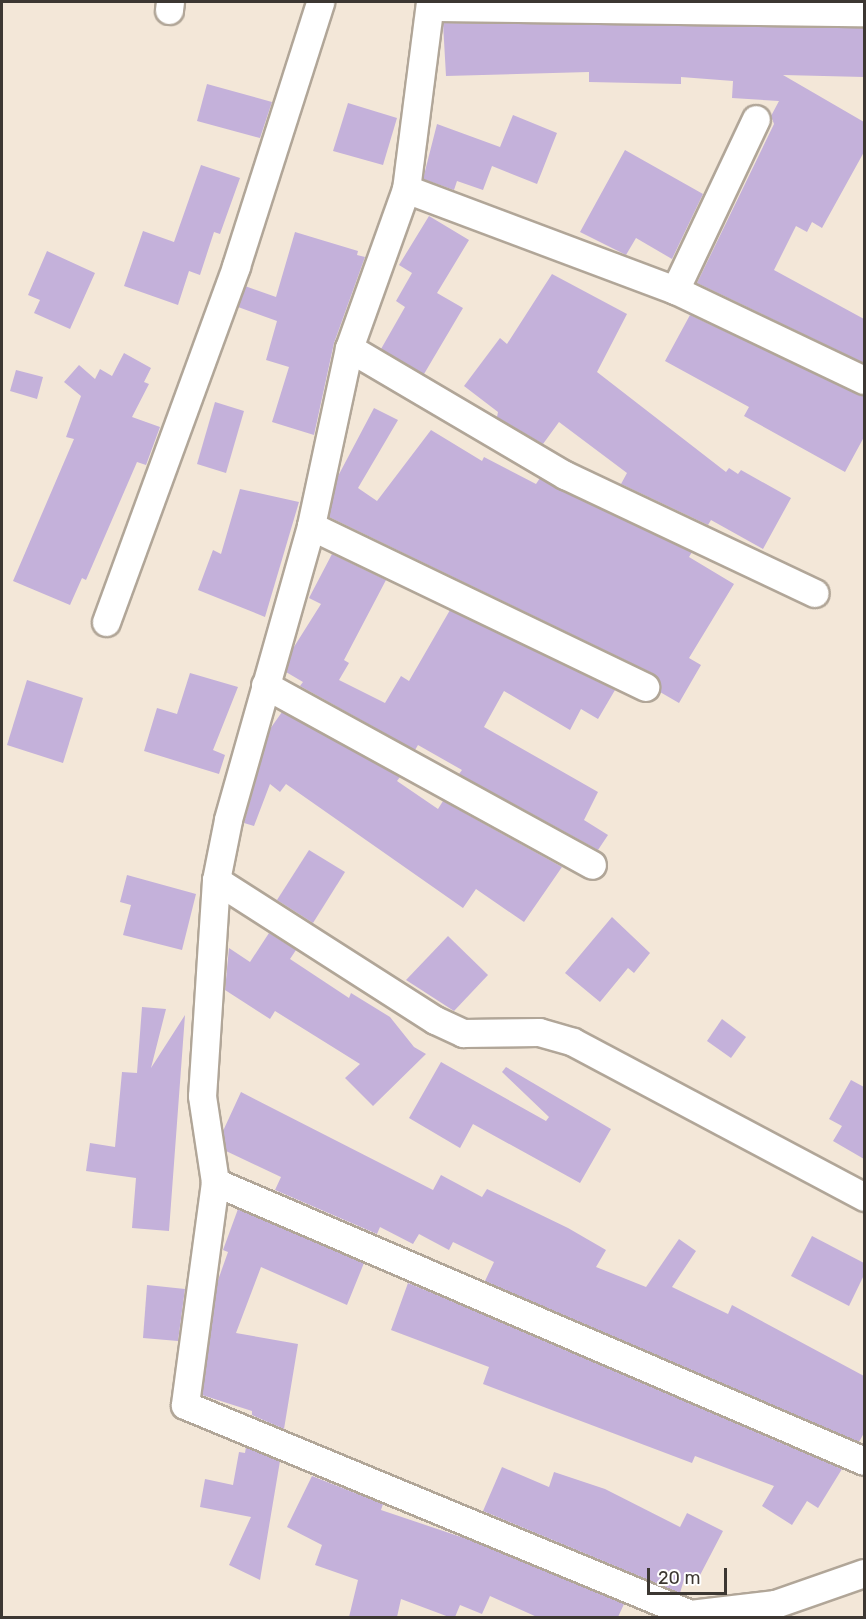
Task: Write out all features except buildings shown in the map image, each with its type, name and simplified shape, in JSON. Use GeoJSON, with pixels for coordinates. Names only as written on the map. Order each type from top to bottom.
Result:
{"type":"FeatureCollection","features":[{"type":"Feature","properties":{"kind":"street"},"geometry":{"type":"LineString","coordinates":[[106,622],[236,266],[320,2]]}},
{"type":"Feature","properties":{"kind":"street"},"geometry":{"type":"LineString","coordinates":[[864,12],[431,4],[406,189],[349,348],[311,526],[265,685],[216,880],[202,1096],[215,1182],[185,1405],[687,1616],[766,1611],[864,1573]]}},
{"type":"Feature","properties":{"kind":"street"},"geometry":{"type":"LineString","coordinates":[[675,290],[756,119]]}},
{"type":"Feature","properties":{"kind":"street"},"geometry":{"type":"LineString","coordinates":[[406,189],[675,290],[864,380]]}},
{"type":"Feature","properties":{"kind":"street"},"geometry":{"type":"LineString","coordinates":[[349,348],[565,475],[815,593]]}},
{"type":"Feature","properties":{"kind":"street"},"geometry":{"type":"LineString","coordinates":[[311,526],[645,687]]}},
{"type":"Feature","properties":{"kind":"street"},"geometry":{"type":"LineString","coordinates":[[265,685],[592,865]]}},
{"type":"Feature","properties":{"kind":"street"},"geometry":{"type":"LineString","coordinates":[[216,880],[435,1020],[463,1033],[539,1032],[573,1042],[864,1197]]}},
{"type":"Feature","properties":{"kind":"street"},"geometry":{"type":"LineString","coordinates":[[215,1182],[864,1461]]}}]}
